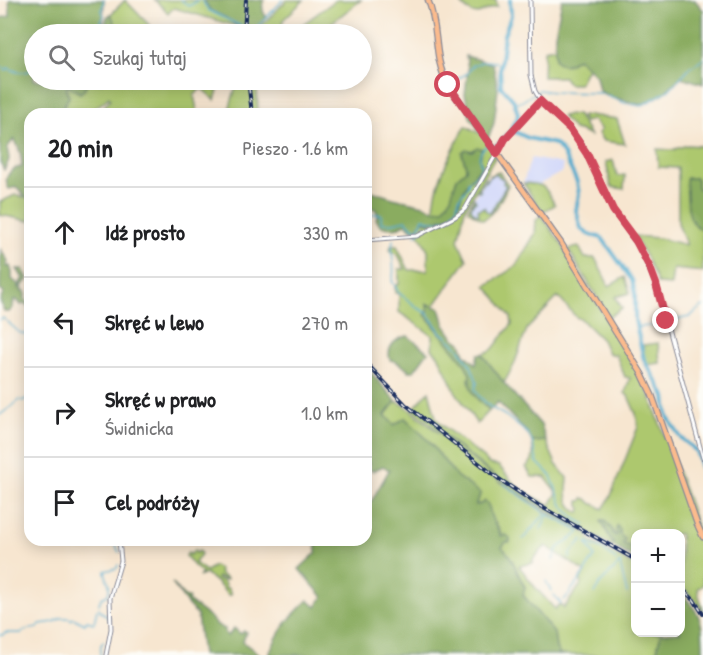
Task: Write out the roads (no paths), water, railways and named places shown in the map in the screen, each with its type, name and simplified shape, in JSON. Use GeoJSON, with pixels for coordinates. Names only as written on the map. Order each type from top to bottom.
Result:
{"type":"FeatureCollection","features":[{"type":"Feature","properties":{"kind":"main road"},"geometry":{"type":"LineString","coordinates":[[428,0],[434,17],[439,63],[444,77],[561,243],[642,374],[652,395],[703,537]]}},
{"type":"Feature","properties":{"kind":"street"},"geometry":{"type":"LineString","coordinates":[[531,0],[531,75],[535,92],[540,101],[570,129],[587,154],[613,210],[636,241],[650,268],[703,458]]}},
{"type":"Feature","properties":{"kind":"street"},"geometry":{"type":"LineString","coordinates":[[372,239],[417,236],[459,215],[465,209],[505,139],[540,101]]}},
{"type":"Feature","properties":{"kind":"street"},"geometry":{"type":"LineString","coordinates":[[106,655],[111,630],[110,598],[122,559],[120,546]]}},
{"type":"Feature","properties":{"kind":"waterway"},"geometry":{"type":"LineString","coordinates":[[103,24],[101,22],[104,16],[102,10],[104,0]]}},
{"type":"Feature","properties":{"kind":"waterway"},"geometry":{"type":"LineString","coordinates":[[181,0],[189,6],[199,0]]}},
{"type":"Feature","properties":{"kind":"waterway"},"geometry":{"type":"LineString","coordinates":[[202,0],[208,10],[237,24]]}},
{"type":"Feature","properties":{"kind":"waterway"},"geometry":{"type":"LineString","coordinates":[[260,24],[283,0]]}},
{"type":"Feature","properties":{"kind":"waterway"},"geometry":{"type":"LineString","coordinates":[[510,0],[511,16],[504,35],[500,69],[501,86],[514,101],[518,114],[511,130],[528,138],[555,144],[563,153],[577,182],[579,194],[576,210],[581,229],[588,234],[602,238],[632,280],[635,294],[635,320],[644,360],[665,396],[670,421],[681,438],[696,451],[703,474]]}},
{"type":"Feature","properties":{"kind":"waterway"},"geometry":{"type":"LineString","coordinates":[[515,103],[521,102],[539,90],[599,93],[625,103],[641,106],[669,90],[691,66],[703,58]]}},
{"type":"Feature","properties":{"kind":"waterway"},"geometry":{"type":"LineString","coordinates":[[450,83],[468,73],[473,65],[485,61],[496,62]]}},
{"type":"Feature","properties":{"kind":"waterway"},"geometry":{"type":"LineString","coordinates":[[0,68],[24,72]]}},
{"type":"Feature","properties":{"kind":"waterway"},"geometry":{"type":"LineString","coordinates":[[445,86],[443,89],[446,95]]}},
{"type":"Feature","properties":{"kind":"waterway"},"geometry":{"type":"LineString","coordinates":[[494,145],[511,130]]}},
{"type":"Feature","properties":{"kind":"waterway"},"geometry":{"type":"LineString","coordinates":[[416,235],[420,232],[423,218],[437,222],[449,218],[456,209],[469,181],[477,175],[482,166],[480,154],[488,145]]}},
{"type":"Feature","properties":{"kind":"waterway"},"geometry":{"type":"LineString","coordinates":[[372,215],[381,214],[381,223],[406,220],[413,228],[418,229]]}},
{"type":"Feature","properties":{"kind":"waterway"},"geometry":{"type":"LineString","coordinates":[[393,240],[392,281],[399,293],[427,313],[441,333],[458,347],[471,366],[477,382],[475,389],[491,408]]}},
{"type":"Feature","properties":{"kind":"waterway"},"geometry":{"type":"LineString","coordinates":[[653,326],[690,317],[703,306]]}},
{"type":"Feature","properties":{"kind":"waterway"},"geometry":{"type":"LineString","coordinates":[[0,320],[3,318],[24,334]]}},
{"type":"Feature","properties":{"kind":"waterway"},"geometry":{"type":"LineString","coordinates":[[637,327],[651,326]]}},
{"type":"Feature","properties":{"kind":"waterway"},"geometry":{"type":"LineString","coordinates":[[0,415],[20,400]]}},
{"type":"Feature","properties":{"kind":"waterway"},"geometry":{"type":"LineString","coordinates":[[492,408],[528,434],[537,462],[551,476],[562,505],[574,518],[586,525]]}},
{"type":"Feature","properties":{"kind":"waterway"},"geometry":{"type":"LineString","coordinates":[[504,484],[548,515],[579,531],[557,549],[553,560]]}},
{"type":"Feature","properties":{"kind":"waterway"},"geometry":{"type":"LineString","coordinates":[[523,539],[546,513]]}},
{"type":"Feature","properties":{"kind":"waterway"},"geometry":{"type":"LineString","coordinates":[[541,529],[548,514]]}},
{"type":"Feature","properties":{"kind":"waterway"},"geometry":{"type":"LineString","coordinates":[[570,558],[570,554],[583,539]]}},
{"type":"Feature","properties":{"kind":"waterway"},"geometry":{"type":"LineString","coordinates":[[578,582],[595,556],[586,542]]}},
{"type":"Feature","properties":{"kind":"waterway"},"geometry":{"type":"LineString","coordinates":[[587,543],[602,549],[616,560]]}},
{"type":"Feature","properties":{"kind":"waterway"},"geometry":{"type":"LineString","coordinates":[[116,546],[119,552]]}},
{"type":"Feature","properties":{"kind":"waterway"},"geometry":{"type":"LineString","coordinates":[[595,593],[599,585],[620,563]]}},
{"type":"Feature","properties":{"kind":"waterway"},"geometry":{"type":"LineString","coordinates":[[620,564],[627,593]]}},
{"type":"Feature","properties":{"kind":"waterway"},"geometry":{"type":"LineString","coordinates":[[99,604],[101,598],[108,595],[109,591],[105,571],[117,568],[118,565]]}},
{"type":"Feature","properties":{"kind":"waterway"},"geometry":{"type":"LineString","coordinates":[[546,581],[551,591]]}},
{"type":"Feature","properties":{"kind":"waterway"},"geometry":{"type":"LineString","coordinates":[[570,592],[577,583]]}},
{"type":"Feature","properties":{"kind":"waterway"},"geometry":{"type":"LineString","coordinates":[[564,600],[570,593]]}},
{"type":"Feature","properties":{"kind":"waterway"},"geometry":{"type":"LineString","coordinates":[[554,595],[561,604]]}},
{"type":"Feature","properties":{"kind":"waterway"},"geometry":{"type":"LineString","coordinates":[[99,608],[109,620]]}},
{"type":"Feature","properties":{"kind":"waterway"},"geometry":{"type":"LineString","coordinates":[[0,635],[22,633],[38,628],[40,624],[54,622],[61,618],[71,620],[73,618],[85,624],[87,621],[94,623],[97,610]]}},
{"type":"Feature","properties":{"kind":"waterway"},"geometry":{"type":"LineString","coordinates":[[100,655],[104,641]]}},
{"type":"Feature","properties":{"kind":"railway"},"geometry":{"type":"LineString","coordinates":[[245,24],[246,0]]}},
{"type":"Feature","properties":{"kind":"railway"},"geometry":{"type":"LineString","coordinates":[[249,90],[251,108]]}},
{"type":"Feature","properties":{"kind":"railway"},"geometry":{"type":"LineString","coordinates":[[372,369],[405,404],[499,479],[538,505],[631,557]]}},
{"type":"Feature","properties":{"kind":"railway"},"geometry":{"type":"LineString","coordinates":[[685,592],[703,614]]}}]}
